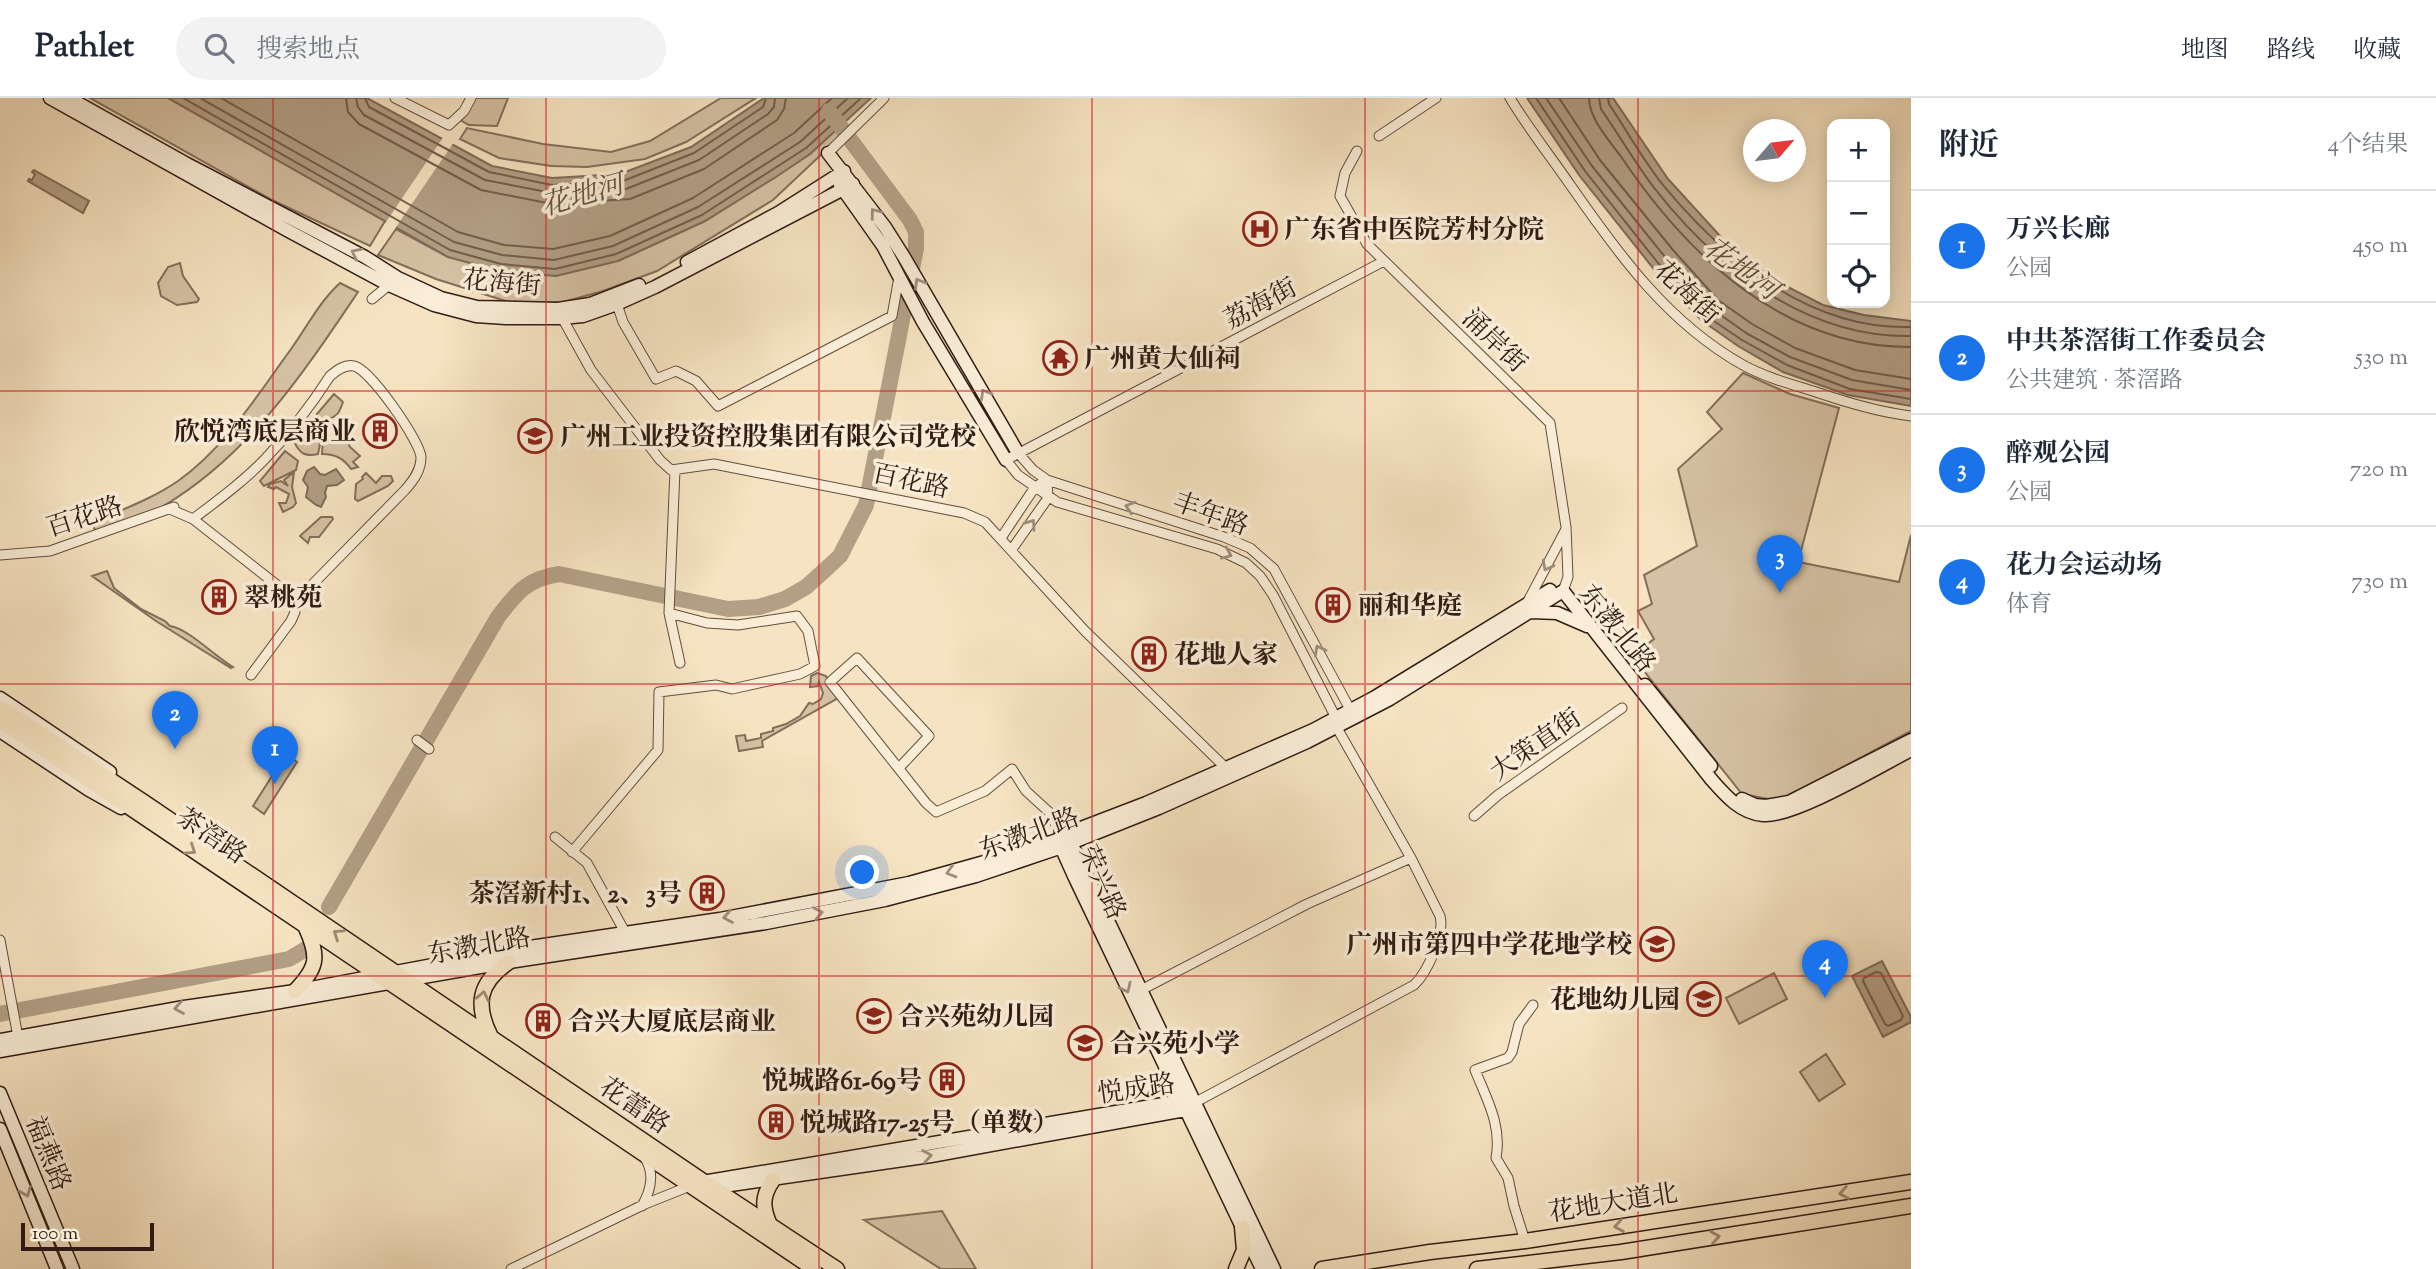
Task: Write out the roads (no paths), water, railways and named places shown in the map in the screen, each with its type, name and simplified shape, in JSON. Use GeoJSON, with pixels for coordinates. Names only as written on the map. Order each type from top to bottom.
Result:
{"type":"FeatureCollection","features":[{"type":"Feature","properties":{"kind":"main road","name":"茶滘路"},"geometry":{"type":"LineString","coordinates":[[0,708],[6,724],[139,807],[397,978]]}},
{"type":"Feature","properties":{"kind":"main road","name":"茶滘路"},"geometry":{"type":"LineString","coordinates":[[139,807],[376,975],[397,978]]}},
{"type":"Feature","properties":{"kind":"main road"},"geometry":{"type":"LineString","coordinates":[[295,991],[310,973],[316,955],[305,927]]}},
{"type":"Feature","properties":{"kind":"main road"},"geometry":{"type":"LineString","coordinates":[[492,1038],[483,1022],[482,996],[490,978],[509,962]]}},
{"type":"Feature","properties":{"kind":"main road","name":"花蕾路"},"geometry":{"type":"LineString","coordinates":[[397,978],[492,1038],[702,1185],[814,1269]]}},
{"type":"Feature","properties":{"kind":"main road","name":"花蕾路"},"geometry":{"type":"LineString","coordinates":[[397,978],[474,1038],[642,1153],[770,1225],[837,1269]]}},
{"type":"Feature","properties":{"kind":"main road"},"geometry":{"type":"LineString","coordinates":[[770,1225],[765,1214],[764,1198],[773,1180]]}},
{"type":"Feature","properties":{"kind":"main road","name":"花地大道北"},"geometry":{"type":"LineString","coordinates":[[1322,1269],[1911,1182]]}},
{"type":"Feature","properties":{"kind":"main road","name":"花地大道北"},"geometry":{"type":"LineString","coordinates":[[1477,1269],[1621,1252],[1911,1206]]}},
{"type":"Feature","properties":{"kind":"main road"},"geometry":{"type":"LineString","coordinates":[[1236,1269],[1244,1250],[1242,1227]]}},
{"type":"Feature","properties":{"kind":"street","name":"花海街"},"geometry":{"type":"LineString","coordinates":[[50,98],[390,285],[434,305],[476,316],[506,318],[560,314],[590,304],[664,275],[778,213],[839,175]]}},
{"type":"Feature","properties":{"kind":"street","name":"花海街"},"geometry":{"type":"LineString","coordinates":[[69,98],[418,288],[441,298],[477,307],[583,316],[655,287],[848,187]]}},
{"type":"Feature","properties":{"kind":"street"},"geometry":{"type":"LineString","coordinates":[[399,101],[449,125],[464,111],[471,98]]}},
{"type":"Feature","properties":{"kind":"street"},"geometry":{"type":"LineString","coordinates":[[884,98],[828,153],[839,175],[904,257],[1018,453],[1033,470],[1047,480]]}},
{"type":"Feature","properties":{"kind":"street"},"geometry":{"type":"LineString","coordinates":[[1379,136],[1436,98]]}},
{"type":"Feature","properties":{"kind":"street","name":"花海街"},"geometry":{"type":"LineString","coordinates":[[1510,98],[1600,227],[1643,282],[1667,309],[1710,344],[1745,366],[1779,380],[1845,402],[1911,416]]}},
{"type":"Feature","properties":{"kind":"street","name":"涌岸街"},"geometry":{"type":"LineString","coordinates":[[1357,151],[1345,173],[1340,196],[1367,244],[1550,423],[1566,527],[1565,588]]}},
{"type":"Feature","properties":{"kind":"street"},"geometry":{"type":"LineString","coordinates":[[848,187],[923,322],[1006,460]]}},
{"type":"Feature","properties":{"kind":"street","name":"荔海街"},"geometry":{"type":"LineString","coordinates":[[1006,460],[1384,261]]}},
{"type":"Feature","properties":{"kind":"street"},"geometry":{"type":"LineString","coordinates":[[617,304],[623,322],[656,379],[676,371],[696,381],[718,406],[892,316],[899,275]]}},
{"type":"Feature","properties":{"kind":"street"},"geometry":{"type":"LineString","coordinates":[[372,299],[390,285]]}},
{"type":"Feature","properties":{"kind":"street"},"geometry":{"type":"LineString","coordinates":[[560,314],[591,370],[666,467],[675,470],[669,610],[680,663]]}},
{"type":"Feature","properties":{"kind":"street"},"geometry":{"type":"LineString","coordinates":[[355,366],[365,372],[394,408],[421,453],[421,465],[405,490],[298,597],[291,596],[193,519],[265,459],[339,368],[355,366]]}},
{"type":"Feature","properties":{"kind":"street","name":"丰年路"},"geometry":{"type":"LineString","coordinates":[[1006,460],[1018,475],[1048,498],[1217,549],[1246,563],[1260,576],[1336,723],[1411,858],[1442,922],[1424,975],[1414,985],[1187,1105]]}},
{"type":"Feature","properties":{"kind":"street","name":"百花路"},"geometry":{"type":"LineString","coordinates":[[675,470],[714,464],[863,492],[974,517],[985,522],[1085,631],[1230,773]]}},
{"type":"Feature","properties":{"kind":"street"},"geometry":{"type":"LineString","coordinates":[[1001,538],[1035,487],[1047,480]]}},
{"type":"Feature","properties":{"kind":"street"},"geometry":{"type":"LineString","coordinates":[[1012,550],[1048,498],[1047,480]]}},
{"type":"Feature","properties":{"kind":"street","name":"丰年路"},"geometry":{"type":"LineString","coordinates":[[1047,480],[1239,542],[1257,553],[1274,569],[1282,582],[1353,715]]}},
{"type":"Feature","properties":{"kind":"street","name":"百花路"},"geometry":{"type":"LineString","coordinates":[[0,555],[50,551],[174,507],[193,519]]}},
{"type":"Feature","properties":{"kind":"street"},"geometry":{"type":"LineString","coordinates":[[1566,527],[1528,608],[1566,616],[1593,630]]}},
{"type":"Feature","properties":{"kind":"street","name":"东漖北路"},"geometry":{"type":"LineString","coordinates":[[0,1051],[397,978],[712,932],[885,900],[976,876],[1230,773],[1353,715],[1565,588]]}},
{"type":"Feature","properties":{"kind":"street","name":"东漖北路"},"geometry":{"type":"LineString","coordinates":[[1565,588],[1593,630],[1724,794],[1742,808],[1754,813],[1773,815],[1796,809],[1911,750]]}},
{"type":"Feature","properties":{"kind":"street","name":"东漖北路"},"geometry":{"type":"LineString","coordinates":[[1565,588],[1709,764],[1738,797],[1746,801],[1766,806],[1789,802],[1911,740]]}},
{"type":"Feature","properties":{"kind":"street"},"geometry":{"type":"LineString","coordinates":[[251,675],[291,621],[295,612],[291,596]]}},
{"type":"Feature","properties":{"kind":"street"},"geometry":{"type":"LineString","coordinates":[[572,852],[658,750],[659,692],[716,685],[732,689],[800,674],[815,666],[807,631],[797,616],[738,625],[707,623],[669,610]]}},
{"type":"Feature","properties":{"kind":"street"},"geometry":{"type":"LineString","coordinates":[[898,768],[929,736],[858,657],[830,682],[898,768],[926,803],[936,812],[985,791],[1012,769],[1026,791],[1049,812],[1065,842]]}},
{"type":"Feature","properties":{"kind":"street"},"geometry":{"type":"LineString","coordinates":[[0,698],[131,787],[139,807]]}},
{"type":"Feature","properties":{"kind":"street","name":"大策直街"},"geometry":{"type":"LineString","coordinates":[[1474,817],[1498,795],[1622,708]]}},
{"type":"Feature","properties":{"kind":"street"},"geometry":{"type":"LineString","coordinates":[[6,724],[108,801],[139,807]]}},
{"type":"Feature","properties":{"kind":"street"},"geometry":{"type":"LineString","coordinates":[[417,740],[429,749]]}},
{"type":"Feature","properties":{"kind":"street"},"geometry":{"type":"LineString","coordinates":[[555,837],[587,863],[626,934]]}},
{"type":"Feature","properties":{"kind":"street","name":"东漖北路"},"geometry":{"type":"LineString","coordinates":[[397,978],[523,948],[626,934],[909,883],[1065,842]]}},
{"type":"Feature","properties":{"kind":"street","name":"荣兴路"},"geometry":{"type":"LineString","coordinates":[[1065,842],[1141,990],[1187,1105],[1274,1269]]}},
{"type":"Feature","properties":{"kind":"street","name":"荣兴路"},"geometry":{"type":"LineString","coordinates":[[1065,842],[1262,1269]]}},
{"type":"Feature","properties":{"kind":"street"},"geometry":{"type":"LineString","coordinates":[[1141,990],[1307,904],[1411,858]]}},
{"type":"Feature","properties":{"kind":"street"},"geometry":{"type":"LineString","coordinates":[[0,940],[18,1036]]}},
{"type":"Feature","properties":{"kind":"street"},"geometry":{"type":"LineString","coordinates":[[0,1040],[376,975]]}},
{"type":"Feature","properties":{"kind":"street"},"geometry":{"type":"LineString","coordinates":[[1525,1241],[1508,1178],[1496,1158],[1499,1141],[1494,1119],[1475,1070],[1508,1058],[1519,1024],[1533,1005]]}},
{"type":"Feature","properties":{"kind":"street","name":"福燕路"},"geometry":{"type":"LineString","coordinates":[[0,1093],[73,1269]]}},
{"type":"Feature","properties":{"kind":"street","name":"悦成路"},"geometry":{"type":"LineString","coordinates":[[702,1185],[773,1180],[931,1156],[1187,1105]]}},
{"type":"Feature","properties":{"kind":"street","name":"悦成路"},"geometry":{"type":"LineString","coordinates":[[702,1185],[1187,1105]]}},
{"type":"Feature","properties":{"kind":"street","name":"福燕路"},"geometry":{"type":"LineString","coordinates":[[0,1129],[57,1269]]}},
{"type":"Feature","properties":{"kind":"street"},"geometry":{"type":"LineString","coordinates":[[642,1153],[648,1163],[651,1180],[642,1206]]}},
{"type":"Feature","properties":{"kind":"street"},"geometry":{"type":"LineString","coordinates":[[511,1269],[642,1206],[702,1185]]}},
{"type":"Feature","properties":{"kind":"water","name":"花地河"},"geometry":{"type":"Polygon","coordinates":[[[168,98],[367,98],[492,166],[552,178],[620,174],[691,147],[764,98],[871,98],[810,154],[705,221],[618,261],[556,276],[499,271],[448,257],[168,98]]]}},
{"type":"Feature","properties":{"kind":"water","name":"花地河"},"geometry":{"type":"Polygon","coordinates":[[[1527,98],[1613,98],[1668,179],[1731,248],[1778,282],[1827,308],[1911,321],[1911,406],[1848,395],[1783,372],[1738,346],[1701,320],[1653,268],[1579,175],[1527,98]]]}},
{"type":"Feature","properties":{"kind":"water"},"geometry":{"type":"Polygon","coordinates":[[[34,170],[89,201],[83,213],[28,181],[32,180],[34,170]]]}},
{"type":"Feature","properties":{"kind":"water"},"geometry":{"type":"Polygon","coordinates":[[[314,467],[320,474],[325,475],[336,469],[344,480],[337,485],[327,486],[321,507],[306,497],[308,487],[303,480],[307,471],[314,467]]]}},
{"type":"Feature","properties":{"kind":"water"},"geometry":{"type":"Polygon","coordinates":[[[1882,961],[1911,1017],[1911,1022],[1883,1037],[1852,976],[1882,961]]]}},
{"type":"Feature","properties":{"kind":"waterway"},"geometry":{"type":"LineString","coordinates":[[329,907],[498,617],[511,600],[531,583],[559,574],[728,609],[759,607],[785,599],[806,587],[840,556],[866,505],[916,248],[916,232],[910,220],[829,111]]}},
{"type":"Feature","properties":{"kind":"waterway"},"geometry":{"type":"LineString","coordinates":[[0,1014],[289,959],[304,950]]}},
{"type":"Feature","properties":{"kind":"place","name":"广东省中医院芳村分院"},"geometry":{"type":"Point","coordinates":[1260,229]}},
{"type":"Feature","properties":{"kind":"place","name":"广州黄大仙祠"},"geometry":{"type":"Point","coordinates":[1060,358]}},
{"type":"Feature","properties":{"kind":"place","name":"欣悦湾底层商业"},"geometry":{"type":"Point","coordinates":[380,431]}},
{"type":"Feature","properties":{"kind":"place","name":"广州工业投资控股集团有限公司党校"},"geometry":{"type":"Point","coordinates":[535,436]}},
{"type":"Feature","properties":{"kind":"place","name":"醉观公园"},"geometry":{"type":"Point","coordinates":[1780,593]}},
{"type":"Feature","properties":{"kind":"place","name":"翠桃苑"},"geometry":{"type":"Point","coordinates":[219,597]}},
{"type":"Feature","properties":{"kind":"place","name":"丽和华庭"},"geometry":{"type":"Point","coordinates":[1333,605]}},
{"type":"Feature","properties":{"kind":"place","name":"花地人家"},"geometry":{"type":"Point","coordinates":[1149,654]}},
{"type":"Feature","properties":{"kind":"place","name":"中共茶滘街工作委员会"},"geometry":{"type":"Point","coordinates":[175,749]}},
{"type":"Feature","properties":{"kind":"place","name":"万兴长廊"},"geometry":{"type":"Point","coordinates":[275,784]}},
{"type":"Feature","properties":{"kind":"place","name":"茶滘新村1、2、3号"},"geometry":{"type":"Point","coordinates":[707,893]}},
{"type":"Feature","properties":{"kind":"place","name":"广州市第四中学花地学校"},"geometry":{"type":"Point","coordinates":[1657,944]}},
{"type":"Feature","properties":{"kind":"place","name":"花力会运动场"},"geometry":{"type":"Point","coordinates":[1825,998]}},
{"type":"Feature","properties":{"kind":"place","name":"花地幼儿园"},"geometry":{"type":"Point","coordinates":[1704,999]}},
{"type":"Feature","properties":{"kind":"place","name":"合兴苑幼儿园"},"geometry":{"type":"Point","coordinates":[874,1016]}},
{"type":"Feature","properties":{"kind":"place","name":"合兴大厦底层商业"},"geometry":{"type":"Point","coordinates":[543,1021]}},
{"type":"Feature","properties":{"kind":"place","name":"合兴苑小学"},"geometry":{"type":"Point","coordinates":[1085,1043]}},
{"type":"Feature","properties":{"kind":"place","name":"悦城路61-69号"},"geometry":{"type":"Point","coordinates":[947,1080]}},
{"type":"Feature","properties":{"kind":"place","name":"悦城路17-25号（单数）"},"geometry":{"type":"Point","coordinates":[776,1122]}}]}
